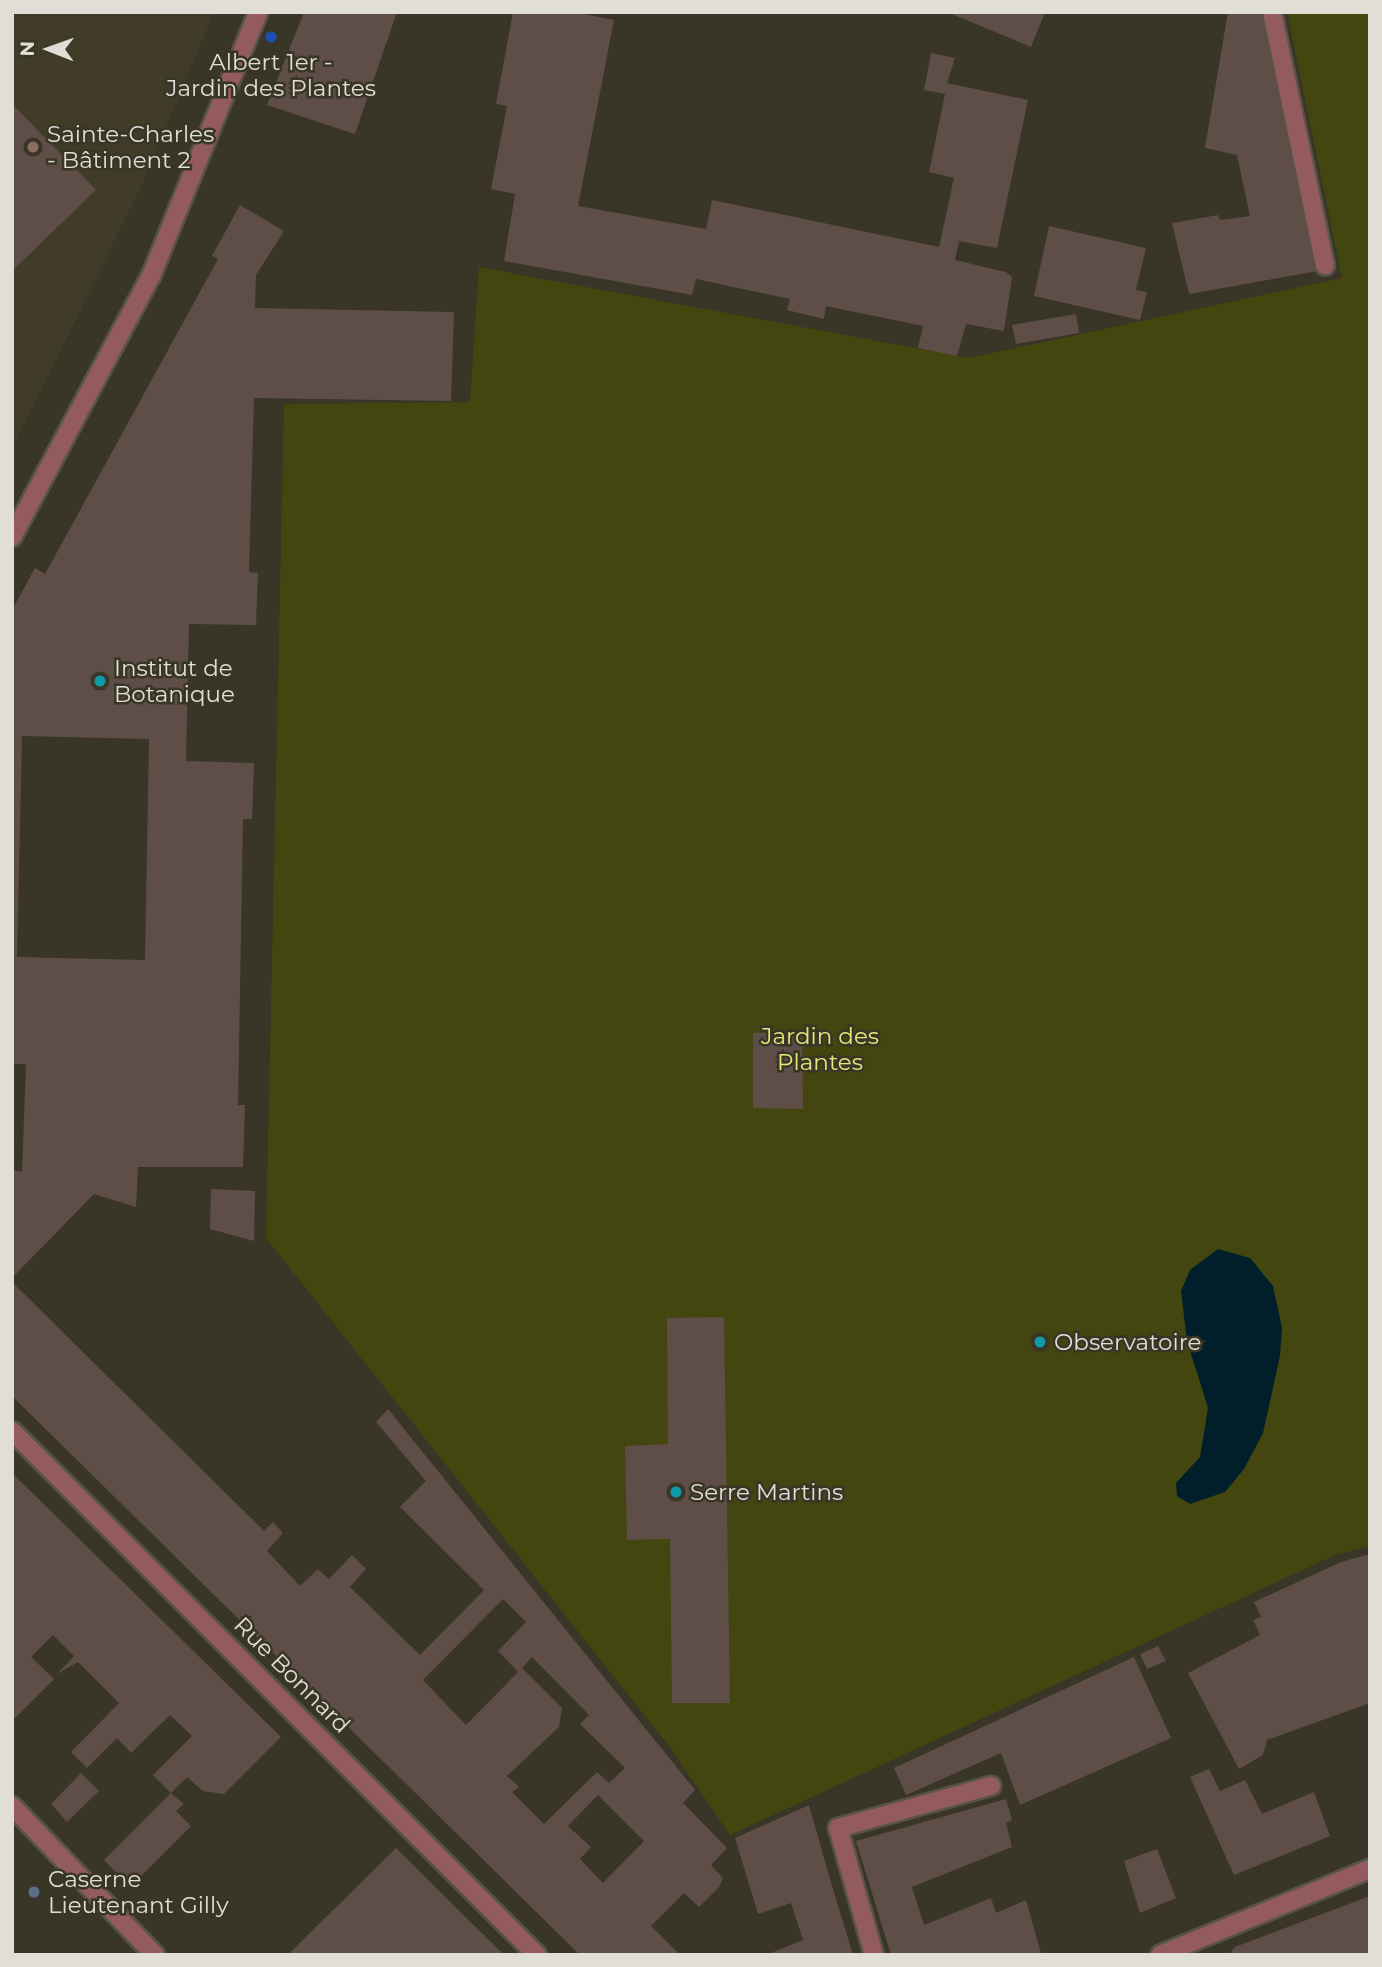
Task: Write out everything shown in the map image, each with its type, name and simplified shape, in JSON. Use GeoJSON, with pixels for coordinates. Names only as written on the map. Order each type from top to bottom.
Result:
{"type":"FeatureCollection","features":[{"type":"Feature","properties":{"kind":"street"},"geometry":{"type":"LineString","coordinates":[[12,537],[150,276],[258,12]]}},
{"type":"Feature","properties":{"kind":"street"},"geometry":{"type":"LineString","coordinates":[[1272,12],[1325,266]]}},
{"type":"Feature","properties":{"kind":"street","name":"Rue Bonnard"},"geometry":{"type":"LineString","coordinates":[[12,1431],[537,1955]]}},
{"type":"Feature","properties":{"kind":"street"},"geometry":{"type":"LineString","coordinates":[[874,1955],[838,1828],[991,1786]]}},
{"type":"Feature","properties":{"kind":"street"},"geometry":{"type":"LineString","coordinates":[[12,1806],[19,1821],[155,1955]]}},
{"type":"Feature","properties":{"kind":"street"},"geometry":{"type":"LineString","coordinates":[[1168,1954],[1370,1869]]}},
{"type":"Feature","properties":{"kind":"shaded area"},"geometry":{"type":"Polygon","coordinates":[[[12,12],[214,12],[146,176],[12,450],[12,12]]]}},
{"type":"Feature","properties":{"kind":"green space","name":"Jardin des Plantes"},"geometry":{"type":"Polygon","coordinates":[[[1287,12],[1370,12],[1370,1546],[1335,1555],[730,1835],[672,1750],[266,1238],[284,404],[470,402],[479,267],[969,358],[1342,278],[1287,12]]]}},
{"type":"Feature","properties":{"kind":"water"},"geometry":{"type":"Polygon","coordinates":[[[1218,1249],[1250,1258],[1273,1286],[1282,1328],[1280,1356],[1263,1433],[1244,1469],[1225,1492],[1190,1504],[1177,1496],[1176,1483],[1200,1457],[1208,1408],[1187,1341],[1181,1291],[1190,1270],[1218,1249]]]}},
{"type":"Feature","properties":{"kind":"building"},"geometry":{"type":"Polygon","coordinates":[[[304,12],[397,12],[355,134],[267,105],[304,12]]]}},
{"type":"Feature","properties":{"kind":"building"},"geometry":{"type":"Polygon","coordinates":[[[513,12],[574,12],[614,20],[578,206],[706,229],[712,200],[939,247],[954,178],[929,172],[945,94],[924,90],[931,53],[955,58],[947,83],[1028,100],[997,248],[959,241],[955,260],[1006,272],[1012,277],[1004,331],[966,324],[957,356],[918,348],[923,326],[826,306],[824,319],[787,310],[790,299],[696,279],[692,295],[504,261],[515,194],[491,189],[507,106],[496,104],[513,12]]]}},
{"type":"Feature","properties":{"kind":"building"},"geometry":{"type":"Polygon","coordinates":[[[947,12],[1045,12],[1031,47],[947,12]]]}},
{"type":"Feature","properties":{"kind":"building"},"geometry":{"type":"Polygon","coordinates":[[[1228,12],[1263,12],[1318,271],[1189,294],[1172,223],[1218,215],[1220,220],[1250,216],[1237,155],[1205,148],[1228,12]]]}},
{"type":"Feature","properties":{"kind":"building","name":"Sainte-Charles - Bâtiment 2"},"geometry":{"type":"Polygon","coordinates":[[[12,104],[96,190],[12,271],[12,104]]]}},
{"type":"Feature","properties":{"kind":"building","name":"Institut de Botanique"},"geometry":{"type":"Polygon","coordinates":[[[240,205],[284,231],[256,275],[255,308],[454,312],[451,401],[254,398],[249,572],[258,573],[256,625],[189,624],[186,761],[254,763],[252,819],[243,819],[238,1105],[245,1105],[243,1167],[138,1167],[136,1207],[94,1194],[12,1278],[12,1170],[22,1172],[26,1064],[12,1064],[12,610],[35,568],[45,574],[218,259],[212,256],[240,205]],[[22,736],[17,957],[145,960],[149,739],[22,736]]]}},
{"type":"Feature","properties":{"kind":"building"},"geometry":{"type":"Polygon","coordinates":[[[1049,226],[1146,248],[1136,290],[1147,292],[1140,320],[1034,296],[1049,226]]]}},
{"type":"Feature","properties":{"kind":"building"},"geometry":{"type":"Polygon","coordinates":[[[1076,314],[1079,333],[1016,344],[1012,325],[1076,314]]]}},
{"type":"Feature","properties":{"kind":"building"},"geometry":{"type":"Polygon","coordinates":[[[753,1033],[802,1033],[803,1109],[753,1108],[753,1033]]]}},
{"type":"Feature","properties":{"kind":"building"},"geometry":{"type":"Polygon","coordinates":[[[211,1189],[255,1191],[254,1241],[210,1229],[211,1189]]]}},
{"type":"Feature","properties":{"kind":"building"},"geometry":{"type":"Polygon","coordinates":[[[12,1282],[264,1531],[273,1522],[283,1533],[267,1551],[300,1586],[318,1569],[329,1579],[352,1555],[366,1569],[350,1587],[420,1655],[484,1590],[400,1507],[426,1481],[376,1422],[388,1409],[695,1790],[683,1803],[727,1848],[711,1865],[723,1878],[719,1887],[699,1907],[684,1893],[651,1926],[680,1955],[580,1955],[12,1396],[12,1282]],[[503,1599],[423,1680],[466,1725],[518,1672],[498,1651],[526,1622],[503,1599]],[[532,1657],[522,1668],[562,1708],[559,1727],[507,1776],[519,1787],[512,1792],[544,1824],[597,1772],[609,1783],[625,1768],[580,1724],[589,1715],[532,1657]],[[598,1795],[568,1826],[591,1847],[580,1859],[603,1883],[644,1841],[598,1795]]]}},
{"type":"Feature","properties":{"kind":"building","name":"Serre Martins"},"geometry":{"type":"Polygon","coordinates":[[[724,1317],[730,1703],[672,1703],[670,1539],[627,1540],[625,1446],[668,1444],[667,1318],[724,1317]]]}},
{"type":"Feature","properties":{"kind":"building"},"geometry":{"type":"Polygon","coordinates":[[[12,1473],[281,1737],[224,1794],[203,1791],[187,1777],[171,1793],[153,1775],[192,1736],[170,1715],[131,1753],[117,1738],[87,1768],[71,1752],[119,1703],[78,1662],[57,1674],[74,1656],[53,1635],[31,1657],[54,1679],[12,1721],[12,1473]]]}},
{"type":"Feature","properties":{"kind":"building"},"geometry":{"type":"Polygon","coordinates":[[[1370,1554],[1370,1703],[1267,1740],[1263,1755],[1239,1769],[1188,1673],[1260,1635],[1253,1620],[1261,1617],[1254,1602],[1341,1562],[1370,1554]]]}},
{"type":"Feature","properties":{"kind":"building"},"geometry":{"type":"Polygon","coordinates":[[[1158,1646],[1166,1661],[1147,1669],[1140,1654],[1158,1646]]]}},
{"type":"Feature","properties":{"kind":"building"},"geometry":{"type":"Polygon","coordinates":[[[1134,1657],[1171,1738],[1020,1805],[1001,1753],[906,1795],[894,1768],[1134,1657]]]}},
{"type":"Feature","properties":{"kind":"building"},"geometry":{"type":"Polygon","coordinates":[[[1209,1769],[1220,1791],[1245,1780],[1262,1814],[1314,1792],[1330,1836],[1234,1875],[1190,1777],[1209,1769]]]}},
{"type":"Feature","properties":{"kind":"building"},"geometry":{"type":"Polygon","coordinates":[[[81,1773],[99,1791],[67,1822],[51,1804],[81,1773]]]}},
{"type":"Feature","properties":{"kind":"building"},"geometry":{"type":"Polygon","coordinates":[[[171,1793],[184,1804],[176,1811],[191,1826],[130,1887],[104,1860],[171,1793]]]}},
{"type":"Feature","properties":{"kind":"building"},"geometry":{"type":"Polygon","coordinates":[[[1006,1799],[1012,1820],[1006,1823],[1012,1847],[912,1887],[924,1925],[991,1898],[996,1913],[1026,1900],[1041,1953],[891,1955],[856,1841],[1006,1799]]]}},
{"type":"Feature","properties":{"kind":"building"},"geometry":{"type":"Polygon","coordinates":[[[809,1805],[853,1955],[766,1955],[803,1940],[791,1903],[758,1914],[735,1838],[809,1805]]]}},
{"type":"Feature","properties":{"kind":"building"},"geometry":{"type":"Polygon","coordinates":[[[396,1848],[504,1955],[288,1955],[396,1848]]]}},
{"type":"Feature","properties":{"kind":"building"},"geometry":{"type":"Polygon","coordinates":[[[1157,1849],[1176,1898],[1140,1913],[1124,1861],[1157,1849]]]}},
{"type":"Feature","properties":{"kind":"building"},"geometry":{"type":"Polygon","coordinates":[[[1370,1896],[1370,1955],[1229,1955],[1235,1947],[1370,1896]]]}},
{"type":"Feature","properties":{"kind":"place","name":"Albert 1er - Jardin des Plantes"},"geometry":{"type":"Point","coordinates":[271,37]}},
{"type":"Feature","properties":{"kind":"place","name":"Sainte-Charles - Bâtiment 2"},"geometry":{"type":"Point","coordinates":[33,147]}},
{"type":"Feature","properties":{"kind":"place","name":"Institut de Botanique"},"geometry":{"type":"Point","coordinates":[100,681]}},
{"type":"Feature","properties":{"kind":"place","name":"Observatoire"},"geometry":{"type":"Point","coordinates":[1040,1342]}},
{"type":"Feature","properties":{"kind":"place","name":"Serre Martins"},"geometry":{"type":"Point","coordinates":[676,1492]}},
{"type":"Feature","properties":{"kind":"place","name":"Caserne Lieutenant Gilly"},"geometry":{"type":"Point","coordinates":[34,1892]}}]}
